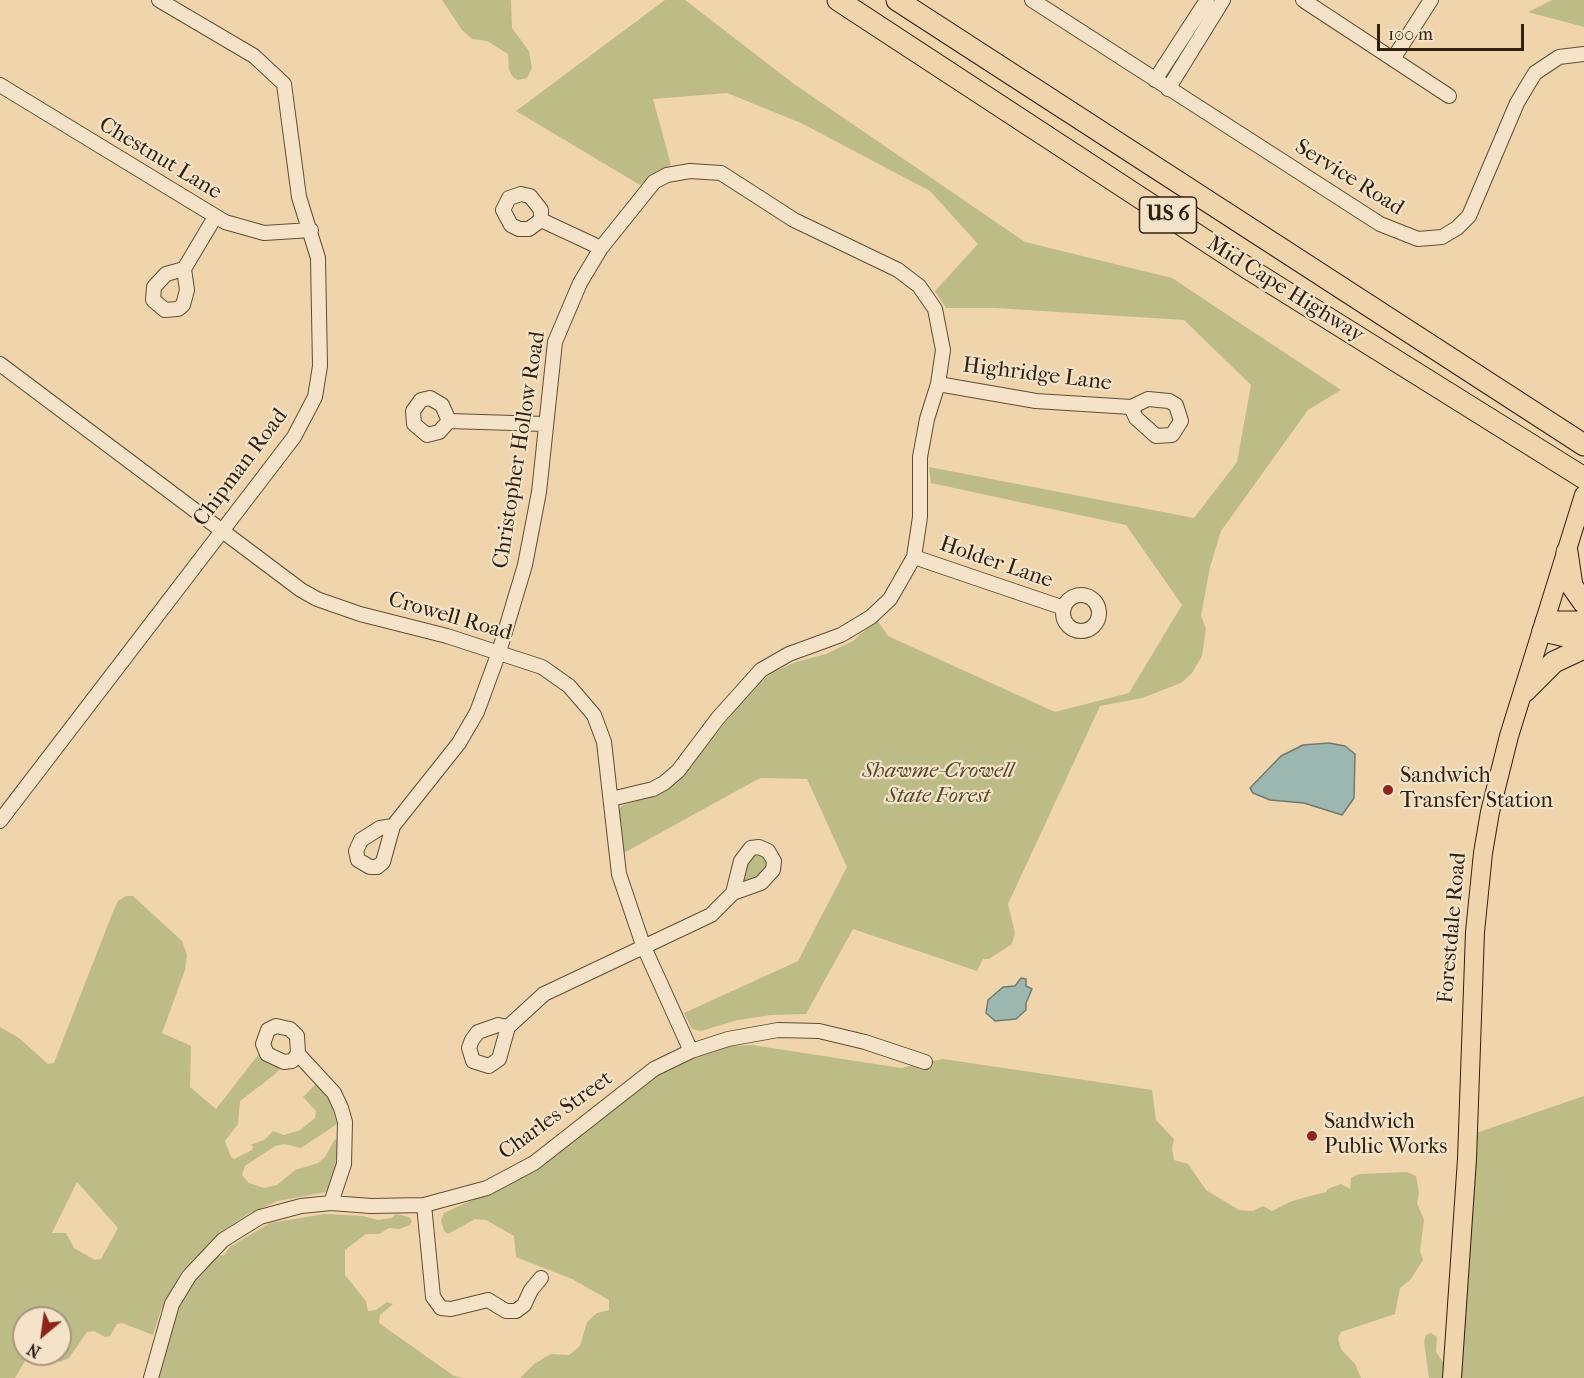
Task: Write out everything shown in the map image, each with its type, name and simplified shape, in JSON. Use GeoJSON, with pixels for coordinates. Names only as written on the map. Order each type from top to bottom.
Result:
{"type":"FeatureCollection","features":[{"type":"Feature","properties":{"kind":"highway","name":"Mid Cape Highway"},"geometry":{"type":"LineString","coordinates":[[838,0],[1249,268],[1584,478]]}},
{"type":"Feature","properties":{"kind":"highway","name":"Mid Cape Highway"},"geometry":{"type":"LineString","coordinates":[[897,0],[1584,445]]}},
{"type":"Feature","properties":{"kind":"highway"},"geometry":{"type":"LineString","coordinates":[[1567,552],[1572,586],[1584,603]]}},
{"type":"Feature","properties":{"kind":"highway"},"geometry":{"type":"LineString","coordinates":[[1545,626],[1584,622]]}},
{"type":"Feature","properties":{"kind":"highway"},"geometry":{"type":"LineString","coordinates":[[1545,626],[1584,640]]}},
{"type":"Feature","properties":{"kind":"highway"},"geometry":{"type":"LineString","coordinates":[[1525,691],[1554,662],[1584,648]]}},
{"type":"Feature","properties":{"kind":"main road","name":"Forestdale Road"},"geometry":{"type":"LineString","coordinates":[[1452,1378],[1467,1159],[1469,1034],[1480,875],[1490,812],[1509,736],[1525,691],[1584,495]]}},
{"type":"Feature","properties":{"kind":"street","name":"Chipman Road"},"geometry":{"type":"LineString","coordinates":[[0,821],[219,531],[294,436],[315,397],[320,366],[320,278],[311,230],[299,197],[284,84],[254,56],[159,0]]}},
{"type":"Feature","properties":{"kind":"street","name":"Service Road"},"geometry":{"type":"LineString","coordinates":[[1032,0],[1380,224],[1410,237],[1426,240],[1450,233],[1469,216],[1517,103],[1535,73],[1559,57],[1584,54]]}},
{"type":"Feature","properties":{"kind":"street"},"geometry":{"type":"LineString","coordinates":[[1155,80],[1207,0]]}},
{"type":"Feature","properties":{"kind":"street"},"geometry":{"type":"LineString","coordinates":[[1168,89],[1223,0]]}},
{"type":"Feature","properties":{"kind":"street"},"geometry":{"type":"LineString","coordinates":[[1303,0],[1449,96]]}},
{"type":"Feature","properties":{"kind":"street"},"geometry":{"type":"LineString","coordinates":[[1393,59],[1431,0]]}},
{"type":"Feature","properties":{"kind":"street","name":"Chestnut Lane"},"geometry":{"type":"LineString","coordinates":[[0,85],[215,217],[236,226],[264,232],[311,230]]}},
{"type":"Feature","properties":{"kind":"street","name":"Christopher Hollow Road"},"geometry":{"type":"LineString","coordinates":[[393,826],[469,729],[499,652],[525,565],[538,492],[555,342],[580,284],[601,248],[654,182],[667,175],[690,171],[721,173],[794,220],[887,264],[920,286],[935,309],[941,327],[943,350],[938,384],[927,419],[920,457],[920,517],[914,557],[890,599],[871,617],[841,635],[789,654],[761,670],[718,718],[678,771],[653,789],[611,799]]}},
{"type":"Feature","properties":{"kind":"street"},"geometry":{"type":"LineString","coordinates":[[184,269],[215,217]]}},
{"type":"Feature","properties":{"kind":"street"},"geometry":{"type":"LineString","coordinates":[[541,220],[601,248]]}},
{"type":"Feature","properties":{"kind":"street","name":"Crowell Road"},"geometry":{"type":"LineString","coordinates":[[0,364],[219,531],[317,599],[360,614],[499,652],[542,667],[560,678],[584,700],[594,715],[604,742],[619,874],[643,945],[691,1051]]}},
{"type":"Feature","properties":{"kind":"street","name":"Highridge Lane"},"geometry":{"type":"LineString","coordinates":[[938,384],[1036,400],[1131,407]]}},
{"type":"Feature","properties":{"kind":"street"},"geometry":{"type":"LineString","coordinates":[[449,421],[545,424]]}},
{"type":"Feature","properties":{"kind":"street","name":"Holder Lane"},"geometry":{"type":"LineString","coordinates":[[914,557],[1064,608]]}},
{"type":"Feature","properties":{"kind":"street"},"geometry":{"type":"LineString","coordinates":[[508,1027],[544,994],[643,945],[711,915],[733,893]]}},
{"type":"Feature","properties":{"kind":"street","name":"Charles Street"},"geometry":{"type":"LineString","coordinates":[[151,1378],[172,1304],[207,1254],[223,1240],[260,1217],[301,1206],[331,1203],[371,1206],[423,1205],[487,1188],[524,1170],[639,1080],[663,1064],[714,1042],[778,1030],[819,1031],[865,1041],[925,1062]]}},
{"type":"Feature","properties":{"kind":"street"},"geometry":{"type":"LineString","coordinates":[[298,1054],[334,1093],[345,1122],[344,1164],[331,1203]]}},
{"type":"Feature","properties":{"kind":"street"},"geometry":{"type":"LineString","coordinates":[[423,1205],[433,1298],[441,1308],[451,1309],[488,1300],[506,1311],[516,1311],[524,1305],[531,1290],[541,1278]]}},
{"type":"Feature","properties":{"kind":"green space"},"geometry":{"type":"Polygon","coordinates":[[[442,0],[511,0],[512,28],[529,51],[532,68],[527,78],[518,80],[513,77],[509,70],[508,54],[487,41],[472,39],[462,30],[442,0]]]}},
{"type":"Feature","properties":{"kind":"green space","name":"Shawme-Crowell State Forest"},"geometry":{"type":"Polygon","coordinates":[[[665,0],[685,0],[794,84],[1025,242],[1172,278],[1341,390],[1308,410],[1221,531],[1210,567],[1201,616],[1206,629],[1202,656],[1192,673],[1181,683],[1142,698],[1100,706],[1008,904],[1015,933],[1012,944],[989,959],[983,959],[977,971],[853,929],[806,1014],[771,1015],[738,1020],[701,1031],[692,1029],[684,1013],[798,961],[847,867],[807,779],[760,778],[622,854],[618,810],[623,805],[664,792],[682,777],[752,689],[773,672],[796,662],[826,654],[853,641],[877,620],[888,636],[1055,712],[1129,693],[1182,605],[1126,525],[931,483],[929,467],[1194,518],[1237,462],[1251,385],[1184,320],[995,308],[946,308],[935,291],[978,244],[930,191],[801,123],[727,93],[653,99],[671,165],[640,185],[516,111],[665,0]]]}},
{"type":"Feature","properties":{"kind":"green space"},"geometry":{"type":"Polygon","coordinates":[[[1552,0],[1584,0],[1584,27],[1528,12],[1552,0]]]}},
{"type":"Feature","properties":{"kind":"green space"},"geometry":{"type":"Polygon","coordinates":[[[753,852],[769,858],[767,874],[743,884],[745,863],[753,852]]]}},
{"type":"Feature","properties":{"kind":"green space"},"geometry":{"type":"Polygon","coordinates":[[[126,896],[133,896],[182,941],[187,955],[185,970],[162,1033],[191,1046],[190,1087],[216,1109],[258,1055],[261,1054],[280,1064],[280,1069],[274,1075],[240,1101],[238,1124],[225,1141],[231,1157],[234,1159],[252,1150],[253,1146],[250,1145],[264,1140],[273,1131],[284,1135],[300,1130],[315,1118],[316,1111],[303,1097],[317,1083],[328,1095],[337,1124],[301,1148],[284,1144],[275,1146],[245,1166],[242,1175],[249,1183],[264,1188],[277,1185],[295,1170],[318,1163],[325,1157],[335,1139],[339,1143],[333,1178],[326,1192],[278,1201],[248,1214],[222,1231],[182,1271],[161,1310],[153,1335],[122,1323],[117,1324],[110,1336],[105,1337],[94,1331],[87,1332],[72,1354],[72,1306],[12,1306],[12,1366],[22,1366],[15,1378],[0,1378],[0,1027],[19,1038],[48,1064],[54,1063],[118,901],[126,896]],[[77,1182],[52,1233],[66,1233],[74,1248],[95,1260],[101,1259],[118,1228],[77,1182]]]}},
{"type":"Feature","properties":{"kind":"green space"},"geometry":{"type":"Polygon","coordinates":[[[752,1045],[901,1068],[943,1059],[1152,1090],[1156,1120],[1174,1139],[1172,1149],[1174,1160],[1188,1164],[1206,1190],[1239,1210],[1253,1211],[1263,1206],[1272,1211],[1292,1201],[1326,1192],[1341,1184],[1350,1189],[1351,1178],[1359,1174],[1407,1172],[1416,1176],[1419,1193],[1417,1203],[1424,1220],[1420,1251],[1423,1260],[1411,1279],[1400,1288],[1395,1314],[1341,1332],[1338,1338],[1341,1349],[1355,1364],[1361,1378],[520,1378],[534,1364],[551,1354],[569,1355],[580,1346],[587,1322],[597,1313],[609,1310],[609,1300],[572,1279],[516,1257],[514,1236],[486,1220],[475,1219],[448,1234],[444,1231],[441,1220],[444,1213],[523,1177],[658,1075],[677,1064],[729,1046],[752,1045]]]}},
{"type":"Feature","properties":{"kind":"green space"},"geometry":{"type":"Polygon","coordinates":[[[1584,1096],[1584,1378],[1460,1378],[1476,1133],[1584,1096]]]}},
{"type":"Feature","properties":{"kind":"green space"},"geometry":{"type":"Polygon","coordinates":[[[325,1214],[363,1216],[378,1220],[392,1218],[396,1214],[409,1217],[412,1221],[410,1225],[399,1229],[389,1228],[379,1234],[366,1234],[345,1250],[345,1275],[366,1301],[368,1311],[376,1310],[387,1302],[393,1304],[380,1315],[379,1323],[454,1376],[463,1378],[157,1378],[170,1322],[191,1280],[214,1256],[224,1255],[230,1247],[270,1223],[325,1214]]]}},
{"type":"Feature","properties":{"kind":"green space"},"geometry":{"type":"Polygon","coordinates":[[[1431,1333],[1437,1337],[1436,1352],[1443,1362],[1445,1378],[1429,1378],[1424,1341],[1426,1335],[1431,1333]]]}},
{"type":"Feature","properties":{"kind":"water"},"geometry":{"type":"Polygon","coordinates":[[[1329,743],[1345,746],[1355,754],[1354,798],[1342,815],[1304,803],[1270,800],[1253,793],[1250,788],[1281,756],[1303,745],[1329,743]]]}},
{"type":"Feature","properties":{"kind":"water"},"geometry":{"type":"Polygon","coordinates":[[[1021,978],[1026,979],[1026,986],[1032,989],[1026,1003],[1026,1010],[1016,1019],[995,1021],[986,1013],[988,1000],[1003,987],[1015,986],[1021,978]]]}},
{"type":"Feature","properties":{"kind":"place","name":"Sandwich Transfer Station"},"geometry":{"type":"Point","coordinates":[1388,790]}},
{"type":"Feature","properties":{"kind":"place","name":"Sandwich Public Works"},"geometry":{"type":"Point","coordinates":[1312,1136]}}]}
